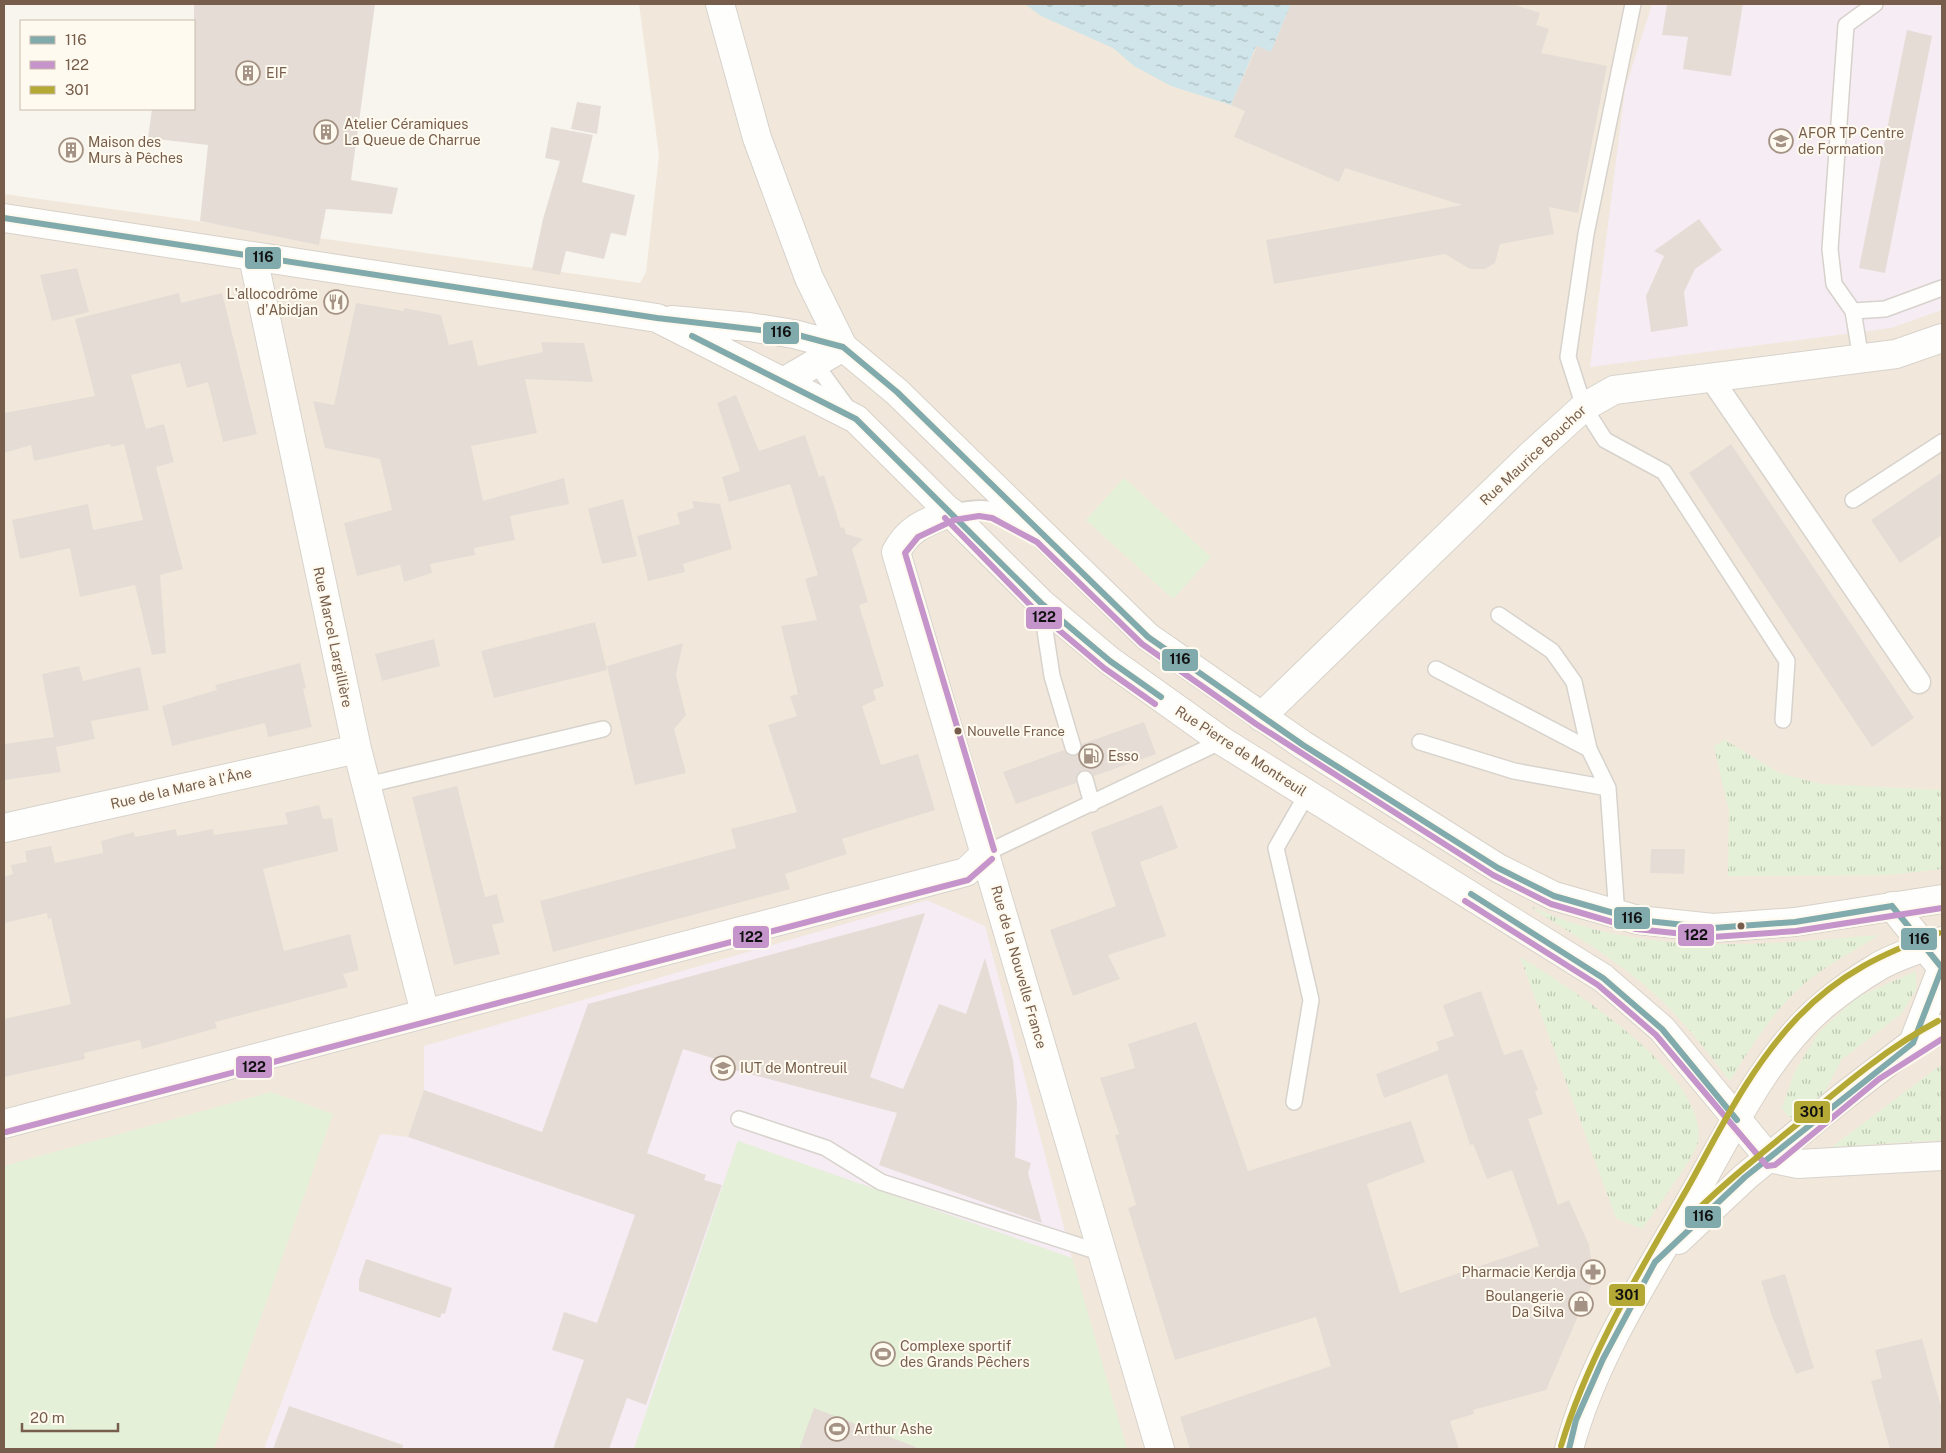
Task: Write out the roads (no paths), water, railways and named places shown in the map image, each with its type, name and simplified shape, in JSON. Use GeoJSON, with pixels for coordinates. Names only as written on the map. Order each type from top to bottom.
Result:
{"type":"FeatureCollection","features":[{"type":"Feature","properties":{"kind":"main road"},"geometry":{"type":"LineString","coordinates":[[720,4],[757,138],[809,278],[843,347],[897,392],[1148,637],[1261,717],[1498,868],[1554,896],[1617,916],[1713,928],[1795,922],[1942,899]]}},
{"type":"Feature","properties":{"kind":"main road","name":"Rue Pierre de Montreuil"},"geometry":{"type":"LineString","coordinates":[[4,218],[657,318],[856,419],[1041,603],[1110,661],[1222,741],[1604,978],[1662,1029],[1769,1158]]}},
{"type":"Feature","properties":{"kind":"main road","name":"Rue Marcel Largillière"},"geometry":{"type":"LineString","coordinates":[[253,257],[357,749],[425,1013]]}},
{"type":"Feature","properties":{"kind":"main road"},"geometry":{"type":"LineString","coordinates":[[657,318],[749,326],[794,334],[843,347]]}},
{"type":"Feature","properties":{"kind":"main road","name":"Rue Maurice Bouchor"},"geometry":{"type":"LineString","coordinates":[[1261,717],[1516,469],[1584,406],[1614,390],[1896,354],[1942,338]]}},
{"type":"Feature","properties":{"kind":"main road"},"geometry":{"type":"LineString","coordinates":[[783,382],[843,347]]}},
{"type":"Feature","properties":{"kind":"main road","name":"Rue de la Nouvelle France"},"geometry":{"type":"LineString","coordinates":[[951,512],[913,530],[902,541],[896,552],[1160,1449]]}},
{"type":"Feature","properties":{"kind":"main road","name":"Rue de la Mare à l'Âne"},"geometry":{"type":"LineString","coordinates":[[4,828],[357,749]]}},
{"type":"Feature","properties":{"kind":"main road"},"geometry":{"type":"LineString","coordinates":[[4,1124],[966,872],[986,853]]}},
{"type":"Feature","properties":{"kind":"main road"},"geometry":{"type":"LineString","coordinates":[[1892,906],[1938,956]]}},
{"type":"Feature","properties":{"kind":"main road"},"geometry":{"type":"LineString","coordinates":[[1568,1449],[1576,1420],[1603,1359],[1655,1262],[1737,1120],[1787,1042],[1826,1004],[1876,967],[1938,956]]}},
{"type":"Feature","properties":{"kind":"main road"},"geometry":{"type":"LineString","coordinates":[[1913,1043],[1938,956]]}},
{"type":"Feature","properties":{"kind":"main road"},"geometry":{"type":"LineString","coordinates":[[1655,1262],[1733,1187],[1844,1096],[1913,1043],[1942,1029]]}},
{"type":"Feature","properties":{"kind":"main road"},"geometry":{"type":"LineString","coordinates":[[1769,1158],[1798,1164],[1942,1156]]}},
{"type":"Feature","properties":{"kind":"street"},"geometry":{"type":"LineString","coordinates":[[1711,378],[1919,682]]}},
{"type":"Feature","properties":{"kind":"lane"},"geometry":{"type":"LineString","coordinates":[[1633,4],[1586,234],[1568,357],[1584,406],[1605,440],[1664,472],[1787,661],[1783,720]]}},
{"type":"Feature","properties":{"kind":"lane"},"geometry":{"type":"LineString","coordinates":[[1861,359],[1853,311],[1834,284],[1830,249],[1846,25],[1875,4]]}},
{"type":"Feature","properties":{"kind":"lane"},"geometry":{"type":"LineString","coordinates":[[1853,311],[1885,309],[1942,286]]}},
{"type":"Feature","properties":{"kind":"lane"},"geometry":{"type":"LineString","coordinates":[[794,334],[856,419]]}},
{"type":"Feature","properties":{"kind":"lane"},"geometry":{"type":"LineString","coordinates":[[1853,500],[1942,442]]}},
{"type":"Feature","properties":{"kind":"lane"},"geometry":{"type":"LineString","coordinates":[[951,512],[979,507],[995,510],[1042,535]]}},
{"type":"Feature","properties":{"kind":"lane"},"geometry":{"type":"LineString","coordinates":[[1041,603],[1052,676],[1073,747]]}},
{"type":"Feature","properties":{"kind":"lane"},"geometry":{"type":"LineString","coordinates":[[1499,616],[1552,651],[1574,682],[1589,749],[1608,788],[1617,916]]}},
{"type":"Feature","properties":{"kind":"lane"},"geometry":{"type":"LineString","coordinates":[[1436,669],[1589,749]]}},
{"type":"Feature","properties":{"kind":"lane"},"geometry":{"type":"LineString","coordinates":[[367,785],[603,729]]}},
{"type":"Feature","properties":{"kind":"lane"},"geometry":{"type":"LineString","coordinates":[[986,853],[1222,741]]}},
{"type":"Feature","properties":{"kind":"lane"},"geometry":{"type":"LineString","coordinates":[[1420,742],[1514,771],[1608,788]]}},
{"type":"Feature","properties":{"kind":"lane"},"geometry":{"type":"LineString","coordinates":[[1085,780],[1092,804]]}},
{"type":"Feature","properties":{"kind":"lane"},"geometry":{"type":"LineString","coordinates":[[1294,1102],[1311,1000],[1276,848],[1307,794]]}},
{"type":"Feature","properties":{"kind":"lane"},"geometry":{"type":"LineString","coordinates":[[739,1119],[826,1148],[881,1182],[1104,1259]]}},
{"type":"Feature","properties":{"kind":"water"},"geometry":{"type":"Polygon","coordinates":[[[1025,4],[1291,4],[1271,52],[1256,46],[1231,105],[1171,86],[1134,66],[1113,48],[1041,16],[1025,4]]]}},
{"type":"Feature","properties":{"kind":"place","name":"EIF"},"geometry":{"type":"Point","coordinates":[248,73]}},
{"type":"Feature","properties":{"kind":"place","name":"Atelier Céramiques La Queue de Charrue"},"geometry":{"type":"Point","coordinates":[326,132]}},
{"type":"Feature","properties":{"kind":"place","name":"AFOR TP Centre de Formation"},"geometry":{"type":"Point","coordinates":[1781,141]}},
{"type":"Feature","properties":{"kind":"place","name":"Maison des Murs à Pêches"},"geometry":{"type":"Point","coordinates":[71,150]}},
{"type":"Feature","properties":{"kind":"place","name":"L'allocodrôme d'Abidjan"},"geometry":{"type":"Point","coordinates":[336,302]}},
{"type":"Feature","properties":{"kind":"place","name":"Nouvelle France"},"geometry":{"type":"Point","coordinates":[958,731]}},
{"type":"Feature","properties":{"kind":"place","name":"Esso"},"geometry":{"type":"Point","coordinates":[1091,756]}},
{"type":"Feature","properties":{"kind":"place","name":"IUT de Montreuil"},"geometry":{"type":"Point","coordinates":[723,1068]}},
{"type":"Feature","properties":{"kind":"place","name":"Pharmacie Kerdja"},"geometry":{"type":"Point","coordinates":[1593,1272]}},
{"type":"Feature","properties":{"kind":"place","name":"Boulangerie Da Silva"},"geometry":{"type":"Point","coordinates":[1581,1304]}},
{"type":"Feature","properties":{"kind":"place","name":"Complexe sportif des Grands Pêchers"},"geometry":{"type":"Point","coordinates":[883,1354]}},
{"type":"Feature","properties":{"kind":"place","name":"Arthur Ashe"},"geometry":{"type":"Point","coordinates":[837,1429]}}]}
